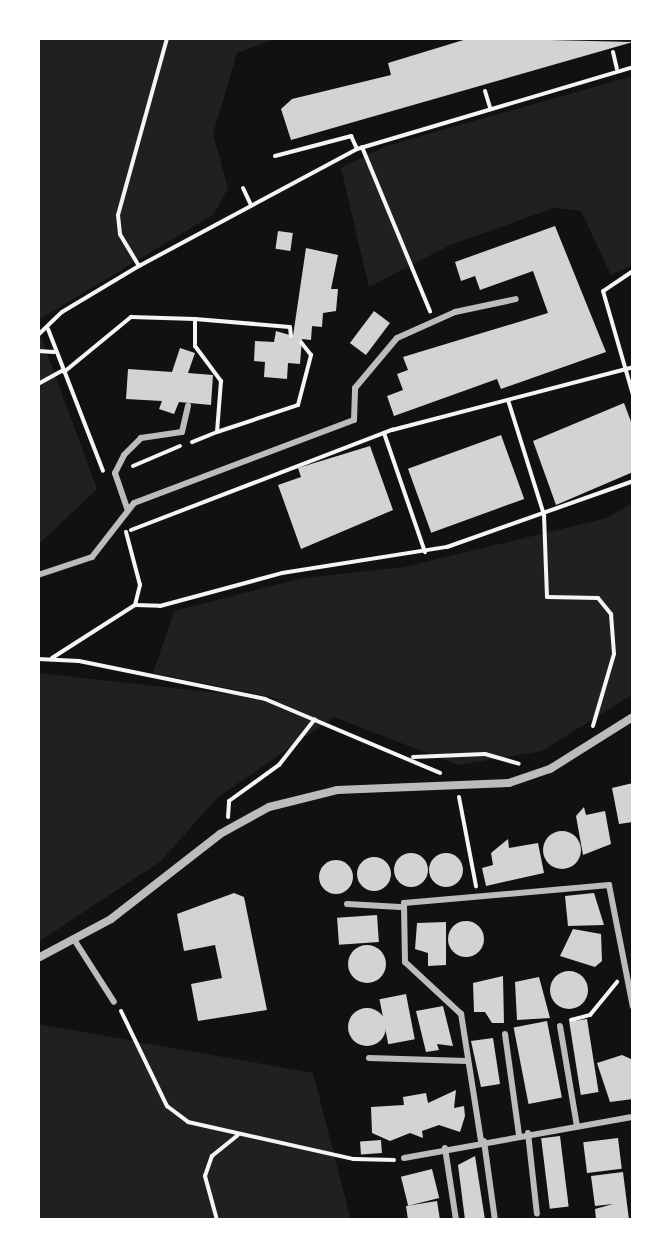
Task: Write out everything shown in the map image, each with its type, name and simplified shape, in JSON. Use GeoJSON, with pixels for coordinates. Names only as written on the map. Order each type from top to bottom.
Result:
{"type":"FeatureCollection","features":[{"type":"Feature","properties":{"kind":"street"},"geometry":{"type":"LineString","coordinates":[[38,958],[75,941],[233,825],[314,793],[458,790],[550,769],[633,717]]}},
{"type":"Feature","properties":{"kind":"lane"},"geometry":{"type":"LineString","coordinates":[[38,575],[92,557],[127,508],[354,420],[355,388],[372,360],[434,321],[516,299]]}},
{"type":"Feature","properties":{"kind":"lane"},"geometry":{"type":"LineString","coordinates":[[127,508],[115,473],[141,438],[182,432],[188,406]]}},
{"type":"Feature","properties":{"kind":"lane"},"geometry":{"type":"LineString","coordinates":[[347,904],[400,907],[609,885],[625,979],[633,1007]]}},
{"type":"Feature","properties":{"kind":"lane"},"geometry":{"type":"LineString","coordinates":[[400,907],[405,962],[452,999],[467,1061],[495,1220]]}},
{"type":"Feature","properties":{"kind":"lane"},"geometry":{"type":"LineString","coordinates":[[75,941],[114,1002]]}},
{"type":"Feature","properties":{"kind":"lane"},"geometry":{"type":"LineString","coordinates":[[560,1026],[577,1126]]}},
{"type":"Feature","properties":{"kind":"lane"},"geometry":{"type":"LineString","coordinates":[[505,1034],[519,1135]]}},
{"type":"Feature","properties":{"kind":"lane"},"geometry":{"type":"LineString","coordinates":[[369,1058],[467,1061]]}},
{"type":"Feature","properties":{"kind":"lane"},"geometry":{"type":"LineString","coordinates":[[404,1158],[482,1141],[633,1117]]}},
{"type":"Feature","properties":{"kind":"lane"},"geometry":{"type":"LineString","coordinates":[[528,1133],[537,1214]]}},
{"type":"Feature","properties":{"kind":"lane"},"geometry":{"type":"LineString","coordinates":[[445,1148],[456,1220]]}},
{"type":"Feature","properties":{"kind":"path"},"geometry":{"type":"LineString","coordinates":[[139,266],[120,234],[118,215],[167,38]]}},
{"type":"Feature","properties":{"kind":"path"},"geometry":{"type":"LineString","coordinates":[[613,52],[617,70]]}},
{"type":"Feature","properties":{"kind":"path"},"geometry":{"type":"LineString","coordinates":[[38,335],[48,329],[62,312],[139,266],[359,148],[633,67]]}},
{"type":"Feature","properties":{"kind":"path"},"geometry":{"type":"LineString","coordinates":[[485,91],[490,107]]}},
{"type":"Feature","properties":{"kind":"path"},"geometry":{"type":"LineString","coordinates":[[275,156],[351,136],[434,321]]}},
{"type":"Feature","properties":{"kind":"path"},"geometry":{"type":"LineString","coordinates":[[243,188],[251,205]]}},
{"type":"Feature","properties":{"kind":"path"},"geometry":{"type":"LineString","coordinates":[[633,271],[603,291],[633,395]]}},
{"type":"Feature","properties":{"kind":"path"},"geometry":{"type":"LineString","coordinates":[[38,384],[64,371],[131,317],[290,327],[291,336]]}},
{"type":"Feature","properties":{"kind":"path"},"geometry":{"type":"LineString","coordinates":[[195,319],[195,346],[221,381],[217,432]]}},
{"type":"Feature","properties":{"kind":"path"},"geometry":{"type":"LineString","coordinates":[[48,329],[54,352],[107,481],[115,473],[217,432],[298,405],[311,355],[301,342]]}},
{"type":"Feature","properties":{"kind":"path"},"geometry":{"type":"LineString","coordinates":[[38,351],[54,352]]}},
{"type":"Feature","properties":{"kind":"path"},"geometry":{"type":"LineString","coordinates":[[126,533],[384,433],[633,367]]}},
{"type":"Feature","properties":{"kind":"path"},"geometry":{"type":"LineString","coordinates":[[508,400],[544,515],[547,597],[604,600],[611,614],[614,654],[593,728]]}},
{"type":"Feature","properties":{"kind":"path"},"geometry":{"type":"LineString","coordinates":[[384,433],[425,552]]}},
{"type":"Feature","properties":{"kind":"path"},"geometry":{"type":"LineString","coordinates":[[299,452],[303,463]]}},
{"type":"Feature","properties":{"kind":"path"},"geometry":{"type":"LineString","coordinates":[[52,658],[69,640],[135,605],[160,606],[282,573],[425,552],[544,515],[633,481]]}},
{"type":"Feature","properties":{"kind":"path"},"geometry":{"type":"LineString","coordinates":[[131,546],[140,585],[135,605]]}},
{"type":"Feature","properties":{"kind":"path"},"geometry":{"type":"LineString","coordinates":[[38,659],[52,658],[242,692],[413,757],[436,769],[444,791]]}},
{"type":"Feature","properties":{"kind":"path"},"geometry":{"type":"LineString","coordinates":[[233,825],[229,801],[279,765],[315,719]]}},
{"type":"Feature","properties":{"kind":"path"},"geometry":{"type":"LineString","coordinates":[[413,757],[485,754],[521,765]]}},
{"type":"Feature","properties":{"kind":"path"},"geometry":{"type":"LineString","coordinates":[[458,790],[478,897]]}},
{"type":"Feature","properties":{"kind":"path"},"geometry":{"type":"LineString","coordinates":[[560,1026],[553,1023],[590,1015],[625,979]]}},
{"type":"Feature","properties":{"kind":"path"},"geometry":{"type":"LineString","coordinates":[[114,1002],[135,1031],[167,1106],[188,1122],[354,1159],[404,1158]]}},
{"type":"Feature","properties":{"kind":"path"},"geometry":{"type":"LineString","coordinates":[[217,1220],[205,1176],[212,1156],[238,1135]]}},
{"type":"Feature","properties":{"kind":"shaded area"},"geometry":{"type":"Polygon","coordinates":[[[38,38],[277,38],[237,53],[213,134],[228,188],[214,214],[38,320],[38,38]]]}},
{"type":"Feature","properties":{"kind":"shaded area"},"geometry":{"type":"Polygon","coordinates":[[[633,76],[633,265],[611,275],[581,211],[554,208],[450,245],[369,287],[341,168],[386,146],[633,76]]]}},
{"type":"Feature","properties":{"kind":"shaded area"},"geometry":{"type":"Polygon","coordinates":[[[41,337],[97,489],[38,545],[38,339],[41,337]]]}},
{"type":"Feature","properties":{"kind":"shaded area"},"geometry":{"type":"Polygon","coordinates":[[[633,503],[633,694],[542,751],[458,765],[334,717],[217,798],[161,861],[38,942],[38,673],[290,701],[153,673],[174,611],[303,578],[404,567],[607,518],[633,503]]]}},
{"type":"Feature","properties":{"kind":"shaded area"},"geometry":{"type":"Polygon","coordinates":[[[38,1024],[313,1073],[351,1220],[38,1220],[38,1024]]]}},
{"type":"Feature","properties":{"kind":"building"},"geometry":{"type":"Polygon","coordinates":[[[470,38],[633,42],[291,140],[281,109],[292,99],[391,75],[388,63],[470,38]]]}},
{"type":"Feature","properties":{"kind":"building"},"geometry":{"type":"Polygon","coordinates":[[[555,226],[606,352],[501,389],[497,379],[394,416],[387,396],[403,390],[397,374],[408,370],[403,357],[548,313],[533,271],[480,290],[475,276],[461,281],[455,262],[555,226]]]}},
{"type":"Feature","properties":{"kind":"building"},"geometry":{"type":"Polygon","coordinates":[[[278,231],[293,233],[290,251],[275,249],[278,231]]]}},
{"type":"Feature","properties":{"kind":"building"},"geometry":{"type":"Polygon","coordinates":[[[306,248],[338,255],[331,289],[338,289],[336,311],[323,313],[322,327],[312,326],[311,340],[302,339],[300,364],[288,363],[287,379],[264,377],[265,362],[254,361],[255,341],[274,342],[276,331],[293,336],[306,248]]]}},
{"type":"Feature","properties":{"kind":"building"},"geometry":{"type":"Polygon","coordinates":[[[374,311],[390,323],[366,355],[350,343],[374,311]]]}},
{"type":"Feature","properties":{"kind":"building"},"geometry":{"type":"Polygon","coordinates":[[[180,348],[195,353],[188,373],[213,375],[211,405],[179,402],[174,414],[159,409],[162,401],[126,399],[128,369],[172,372],[180,348]]]}},
{"type":"Feature","properties":{"kind":"building"},"geometry":{"type":"Polygon","coordinates":[[[624,403],[633,427],[633,472],[556,505],[533,441],[624,403]]]}},
{"type":"Feature","properties":{"kind":"building"},"geometry":{"type":"Polygon","coordinates":[[[501,435],[524,499],[431,533],[408,469],[501,435]]]}},
{"type":"Feature","properties":{"kind":"building"},"geometry":{"type":"Polygon","coordinates":[[[370,446],[393,510],[301,549],[278,485],[301,477],[298,468],[370,446]]]}},
{"type":"Feature","properties":{"kind":"building"},"geometry":{"type":"Polygon","coordinates":[[[633,783],[633,822],[619,824],[612,788],[633,783]]]}},
{"type":"Feature","properties":{"kind":"building"},"geometry":{"type":"Polygon","coordinates":[[[584,807],[586,815],[605,811],[611,844],[583,855],[576,816],[584,807]]]}},
{"type":"Feature","properties":{"kind":"building"},"geometry":{"type":"Polygon","coordinates":[[[562,831],[575,837],[581,850],[575,863],[562,869],[549,863],[543,850],[549,837],[562,831]]]}},
{"type":"Feature","properties":{"kind":"building"},"geometry":{"type":"Polygon","coordinates":[[[508,839],[509,848],[538,843],[544,873],[486,886],[482,868],[493,865],[491,853],[508,839]]]}},
{"type":"Feature","properties":{"kind":"building"},"geometry":{"type":"Polygon","coordinates":[[[411,853],[423,858],[428,870],[423,882],[411,887],[399,882],[394,870],[399,858],[411,853]]]}},
{"type":"Feature","properties":{"kind":"building"},"geometry":{"type":"Polygon","coordinates":[[[446,853],[458,858],[463,870],[458,882],[446,887],[434,882],[429,870],[434,858],[446,853]]]}},
{"type":"Feature","properties":{"kind":"building"},"geometry":{"type":"Polygon","coordinates":[[[374,857],[386,862],[391,874],[386,886],[374,891],[362,886],[357,874],[362,862],[374,857]]]}},
{"type":"Feature","properties":{"kind":"building"},"geometry":{"type":"Polygon","coordinates":[[[336,860],[348,865],[353,877],[348,889],[336,894],[324,889],[319,877],[324,865],[336,860]]]}},
{"type":"Feature","properties":{"kind":"building"},"geometry":{"type":"Polygon","coordinates":[[[234,893],[244,897],[267,1010],[198,1021],[191,984],[222,978],[215,945],[184,951],[177,914],[234,893]]]}},
{"type":"Feature","properties":{"kind":"building"},"geometry":{"type":"Polygon","coordinates":[[[594,893],[604,925],[568,926],[565,896],[594,893]]]}},
{"type":"Feature","properties":{"kind":"building"},"geometry":{"type":"Polygon","coordinates":[[[377,915],[379,942],[339,945],[337,918],[377,915]]]}},
{"type":"Feature","properties":{"kind":"building"},"geometry":{"type":"Polygon","coordinates":[[[466,921],[479,926],[484,939],[479,952],[466,957],[453,952],[448,939],[453,926],[466,921]]]}},
{"type":"Feature","properties":{"kind":"building"},"geometry":{"type":"Polygon","coordinates":[[[446,922],[446,965],[428,966],[428,953],[415,949],[417,923],[446,922]]]}},
{"type":"Feature","properties":{"kind":"building"},"geometry":{"type":"Polygon","coordinates":[[[573,929],[601,934],[602,961],[595,967],[560,956],[573,929]]]}},
{"type":"Feature","properties":{"kind":"building"},"geometry":{"type":"Polygon","coordinates":[[[367,945],[380,951],[386,964],[380,977],[367,983],[354,977],[348,964],[354,951],[367,945]]]}},
{"type":"Feature","properties":{"kind":"building"},"geometry":{"type":"Polygon","coordinates":[[[569,971],[582,977],[588,990],[582,1003],[569,1009],[556,1003],[550,990],[556,977],[569,971]]]}},
{"type":"Feature","properties":{"kind":"building"},"geometry":{"type":"Polygon","coordinates":[[[503,976],[504,1023],[492,1023],[485,1012],[474,1012],[473,983],[503,976]]]}},
{"type":"Feature","properties":{"kind":"building"},"geometry":{"type":"Polygon","coordinates":[[[539,977],[550,1018],[517,1020],[515,982],[539,977]]]}},
{"type":"Feature","properties":{"kind":"building"},"geometry":{"type":"Polygon","coordinates":[[[406,994],[415,1039],[388,1044],[379,999],[406,994]]]}},
{"type":"Feature","properties":{"kind":"building"},"geometry":{"type":"Polygon","coordinates":[[[443,1006],[453,1046],[437,1044],[439,1050],[426,1052],[416,1011],[443,1006]]]}},
{"type":"Feature","properties":{"kind":"building"},"geometry":{"type":"Polygon","coordinates":[[[367,1008],[380,1014],[386,1027],[380,1040],[367,1046],[354,1040],[348,1027],[354,1014],[367,1008]]]}},
{"type":"Feature","properties":{"kind":"building"},"geometry":{"type":"Polygon","coordinates":[[[587,1019],[599,1092],[581,1095],[569,1022],[587,1019]]]}},
{"type":"Feature","properties":{"kind":"building"},"geometry":{"type":"Polygon","coordinates":[[[547,1021],[562,1098],[529,1104],[514,1027],[547,1021]]]}},
{"type":"Feature","properties":{"kind":"building"},"geometry":{"type":"Polygon","coordinates":[[[493,1038],[500,1084],[481,1087],[471,1041],[493,1038]]]}},
{"type":"Feature","properties":{"kind":"building"},"geometry":{"type":"Polygon","coordinates":[[[622,1055],[631,1059],[633,1099],[610,1102],[597,1063],[622,1055]]]}},
{"type":"Feature","properties":{"kind":"building"},"geometry":{"type":"Polygon","coordinates":[[[456,1090],[454,1108],[464,1106],[465,1116],[460,1132],[439,1125],[422,1131],[423,1138],[410,1133],[390,1141],[372,1133],[371,1107],[404,1105],[403,1097],[426,1093],[428,1103],[456,1090]]]}},
{"type":"Feature","properties":{"kind":"building"},"geometry":{"type":"Polygon","coordinates":[[[560,1136],[569,1206],[550,1209],[541,1138],[560,1136]]]}},
{"type":"Feature","properties":{"kind":"building"},"geometry":{"type":"Polygon","coordinates":[[[618,1138],[622,1169],[587,1173],[583,1142],[618,1138]]]}},
{"type":"Feature","properties":{"kind":"building"},"geometry":{"type":"Polygon","coordinates":[[[381,1140],[382,1153],[361,1154],[360,1141],[381,1140]]]}},
{"type":"Feature","properties":{"kind":"building"},"geometry":{"type":"Polygon","coordinates":[[[475,1156],[485,1220],[465,1220],[458,1165],[475,1156]]]}},
{"type":"Feature","properties":{"kind":"building"},"geometry":{"type":"Polygon","coordinates":[[[432,1169],[439,1198],[408,1206],[401,1177],[432,1169]]]}},
{"type":"Feature","properties":{"kind":"building"},"geometry":{"type":"Polygon","coordinates":[[[623,1172],[629,1220],[596,1220],[595,1209],[613,1204],[595,1206],[591,1176],[623,1172]]]}},
{"type":"Feature","properties":{"kind":"building"},"geometry":{"type":"Polygon","coordinates":[[[437,1201],[440,1220],[408,1220],[406,1206],[437,1201]]]}}]}
